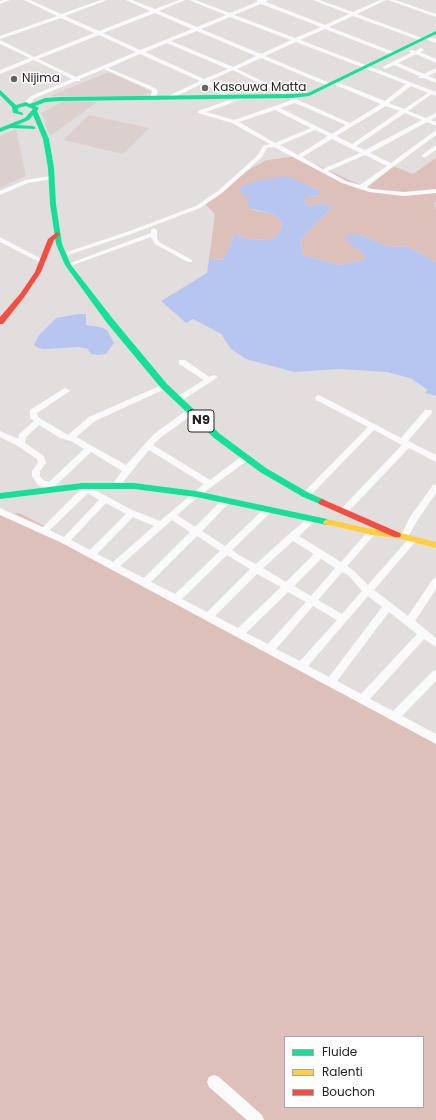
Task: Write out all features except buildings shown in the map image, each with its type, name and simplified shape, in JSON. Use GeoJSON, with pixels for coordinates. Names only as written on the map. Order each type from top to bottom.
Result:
{"type":"FeatureCollection","features":[{"type":"Feature","properties":{"kind":"main road"},"geometry":{"type":"LineString","coordinates":[[0,130],[30,106],[52,99],[243,96],[293,98],[309,94],[333,84],[436,32]]}},
{"type":"Feature","properties":{"kind":"main road"},"geometry":{"type":"LineString","coordinates":[[0,88],[30,106]]}},
{"type":"Feature","properties":{"kind":"main road","name":"N9"},"geometry":{"type":"LineString","coordinates":[[0,92],[21,113],[33,128],[41,147],[56,238],[68,265],[110,321],[164,386],[190,412],[245,458],[263,470],[306,495],[400,536]]}},
{"type":"Feature","properties":{"kind":"main road"},"geometry":{"type":"LineString","coordinates":[[21,113],[30,106]]}},
{"type":"Feature","properties":{"kind":"main road","name":"N9"},"geometry":{"type":"LineString","coordinates":[[30,106],[46,139],[47,178]]}},
{"type":"Feature","properties":{"kind":"main road"},"geometry":{"type":"LineString","coordinates":[[5,126],[33,128]]}},
{"type":"Feature","properties":{"kind":"main road","name":"N9"},"geometry":{"type":"LineString","coordinates":[[0,322],[23,295],[56,238]]}},
{"type":"Feature","properties":{"kind":"main road"},"geometry":{"type":"LineString","coordinates":[[0,496],[48,487],[116,485],[156,488],[196,494],[372,532],[400,536],[436,545]]}},
{"type":"Feature","properties":{"kind":"street"},"geometry":{"type":"LineString","coordinates":[[0,3],[8,0]]}},
{"type":"Feature","properties":{"kind":"street"},"geometry":{"type":"LineString","coordinates":[[26,0],[205,82],[215,87],[226,97]]}},
{"type":"Feature","properties":{"kind":"street"},"geometry":{"type":"LineString","coordinates":[[0,38],[105,0]]}},
{"type":"Feature","properties":{"kind":"street"},"geometry":{"type":"LineString","coordinates":[[128,0],[262,56],[436,124]]}},
{"type":"Feature","properties":{"kind":"street"},"geometry":{"type":"LineString","coordinates":[[0,72],[184,0]]}},
{"type":"Feature","properties":{"kind":"street"},"geometry":{"type":"LineString","coordinates":[[191,0],[294,41],[434,90]]}},
{"type":"Feature","properties":{"kind":"street"},"geometry":{"type":"LineString","coordinates":[[255,0],[264,1],[392,53]]}},
{"type":"Feature","properties":{"kind":"street"},"geometry":{"type":"LineString","coordinates":[[315,0],[422,38],[436,41]]}},
{"type":"Feature","properties":{"kind":"street"},"geometry":{"type":"LineString","coordinates":[[170,97],[384,0]]}},
{"type":"Feature","properties":{"kind":"street"},"geometry":{"type":"LineString","coordinates":[[390,0],[436,16]]}},
{"type":"Feature","properties":{"kind":"street"},"geometry":{"type":"LineString","coordinates":[[30,106],[41,95],[264,1]]}},
{"type":"Feature","properties":{"kind":"street"},"geometry":{"type":"LineString","coordinates":[[0,42],[78,80]]}},
{"type":"Feature","properties":{"kind":"street"},"geometry":{"type":"LineString","coordinates":[[168,42],[234,69],[351,125]]}},
{"type":"Feature","properties":{"kind":"street"},"geometry":{"type":"LineString","coordinates":[[404,48],[418,51],[436,61]]}},
{"type":"Feature","properties":{"kind":"street"},"geometry":{"type":"LineString","coordinates":[[385,67],[418,51]]}},
{"type":"Feature","properties":{"kind":"street"},"geometry":{"type":"LineString","coordinates":[[394,63],[436,81]]}},
{"type":"Feature","properties":{"kind":"street"},"geometry":{"type":"LineString","coordinates":[[105,68],[153,89],[155,91],[153,98]]}},
{"type":"Feature","properties":{"kind":"street"},"geometry":{"type":"LineString","coordinates":[[298,157],[385,104],[413,82],[436,70]]}},
{"type":"Feature","properties":{"kind":"street"},"geometry":{"type":"LineString","coordinates":[[352,146],[434,90]]}},
{"type":"Feature","properties":{"kind":"street"},"geometry":{"type":"LineString","coordinates":[[243,96],[200,112],[202,114],[234,122],[323,171],[361,188],[380,193],[396,194],[436,191]]}},
{"type":"Feature","properties":{"kind":"street"},"geometry":{"type":"LineString","coordinates":[[234,122],[275,108],[293,98]]}},
{"type":"Feature","properties":{"kind":"street"},"geometry":{"type":"LineString","coordinates":[[275,108],[390,165]]}},
{"type":"Feature","properties":{"kind":"street"},"geometry":{"type":"LineString","coordinates":[[323,171],[382,144],[436,115]]}},
{"type":"Feature","properties":{"kind":"street"},"geometry":{"type":"LineString","coordinates":[[63,255],[154,224],[198,207],[213,198],[260,156],[265,147],[275,145],[314,128]]}},
{"type":"Feature","properties":{"kind":"street"},"geometry":{"type":"LineString","coordinates":[[361,188],[436,132]]}},
{"type":"Feature","properties":{"kind":"street"},"geometry":{"type":"LineString","coordinates":[[424,156],[436,148]]}},
{"type":"Feature","properties":{"kind":"street"},"geometry":{"type":"LineString","coordinates":[[0,193],[27,182],[47,178]]}},
{"type":"Feature","properties":{"kind":"street"},"geometry":{"type":"LineString","coordinates":[[154,224],[154,234],[157,243],[190,261]]}},
{"type":"Feature","properties":{"kind":"street"},"geometry":{"type":"LineString","coordinates":[[68,265],[154,234]]}},
{"type":"Feature","properties":{"kind":"street"},"geometry":{"type":"LineString","coordinates":[[0,239],[43,262]]}},
{"type":"Feature","properties":{"kind":"street"},"geometry":{"type":"LineString","coordinates":[[178,400],[212,379],[182,362]]}},
{"type":"Feature","properties":{"kind":"street"},"geometry":{"type":"LineString","coordinates":[[70,437],[92,419],[164,386]]}},
{"type":"Feature","properties":{"kind":"street"},"geometry":{"type":"LineString","coordinates":[[66,391],[33,412],[32,414],[34,418],[63,436],[70,437],[128,470]]}},
{"type":"Feature","properties":{"kind":"street"},"geometry":{"type":"LineString","coordinates":[[319,398],[436,459]]}},
{"type":"Feature","properties":{"kind":"street"},"geometry":{"type":"LineString","coordinates":[[116,485],[158,436],[190,412]]}},
{"type":"Feature","properties":{"kind":"street"},"geometry":{"type":"LineString","coordinates":[[344,511],[405,443],[428,412]]}},
{"type":"Feature","properties":{"kind":"street"},"geometry":{"type":"LineString","coordinates":[[21,444],[22,436],[39,421]]}},
{"type":"Feature","properties":{"kind":"street"},"geometry":{"type":"LineString","coordinates":[[306,495],[373,426]]}},
{"type":"Feature","properties":{"kind":"street"},"geometry":{"type":"LineString","coordinates":[[0,434],[21,444],[41,458],[42,463],[36,471],[36,476],[41,483],[48,487],[90,448]]}},
{"type":"Feature","properties":{"kind":"street"},"geometry":{"type":"LineString","coordinates":[[148,446],[210,484]]}},
{"type":"Feature","properties":{"kind":"street"},"geometry":{"type":"LineString","coordinates":[[113,567],[196,494],[245,458]]}},
{"type":"Feature","properties":{"kind":"street"},"geometry":{"type":"LineString","coordinates":[[43,532],[85,487],[104,499],[132,513],[162,525]]}},
{"type":"Feature","properties":{"kind":"street"},"geometry":{"type":"LineString","coordinates":[[400,536],[436,487]]}},
{"type":"Feature","properties":{"kind":"street"},"geometry":{"type":"LineString","coordinates":[[64,541],[104,499]]}},
{"type":"Feature","properties":{"kind":"street"},"geometry":{"type":"LineString","coordinates":[[144,583],[226,501]]}},
{"type":"Feature","properties":{"kind":"street"},"geometry":{"type":"LineString","coordinates":[[0,510],[64,541],[209,616],[436,738]]}},
{"type":"Feature","properties":{"kind":"street"},"geometry":{"type":"LineString","coordinates":[[176,599],[227,552],[269,510]]}},
{"type":"Feature","properties":{"kind":"street"},"geometry":{"type":"LineString","coordinates":[[90,555],[132,513]]}},
{"type":"Feature","properties":{"kind":"street"},"geometry":{"type":"LineString","coordinates":[[172,516],[227,552],[343,620]]}},
{"type":"Feature","properties":{"kind":"street"},"geometry":{"type":"LineString","coordinates":[[209,616],[256,569],[312,519]]}},
{"type":"Feature","properties":{"kind":"street"},"geometry":{"type":"LineString","coordinates":[[270,649],[372,532]]}},
{"type":"Feature","properties":{"kind":"street"},"geometry":{"type":"LineString","coordinates":[[292,536],[343,567],[356,577],[368,591],[436,643]]}},
{"type":"Feature","properties":{"kind":"street"},"geometry":{"type":"LineString","coordinates":[[302,666],[413,539]]}},
{"type":"Feature","properties":{"kind":"street"},"geometry":{"type":"LineString","coordinates":[[240,633],[320,554]]}},
{"type":"Feature","properties":{"kind":"street"},"geometry":{"type":"LineString","coordinates":[[409,622],[436,582]]}},
{"type":"Feature","properties":{"kind":"street"},"geometry":{"type":"LineString","coordinates":[[331,681],[388,607]]}},
{"type":"Feature","properties":{"kind":"street"},"geometry":{"type":"LineString","coordinates":[[364,698],[423,633]]}},
{"type":"Feature","properties":{"kind":"street"},"geometry":{"type":"LineString","coordinates":[[395,716],[436,674]]}},
{"type":"Feature","properties":{"kind":"street"},"geometry":{"type":"LineString","coordinates":[[214,1082],[257,1120]]}},
{"type":"Feature","properties":{"kind":"shaded area"},"geometry":{"type":"Polygon","coordinates":[[[109,72],[152,92],[142,96],[50,96],[109,72]]]}},
{"type":"Feature","properties":{"kind":"shaded area"},"geometry":{"type":"Polygon","coordinates":[[[64,101],[97,102],[50,136],[45,124],[46,122],[41,113],[64,101]]]}},
{"type":"Feature","properties":{"kind":"shaded area"},"geometry":{"type":"Polygon","coordinates":[[[89,115],[149,128],[123,154],[63,140],[89,115]]]}},
{"type":"Feature","properties":{"kind":"shaded area"},"geometry":{"type":"Polygon","coordinates":[[[16,129],[26,176],[0,188],[0,136],[16,129]]]}},
{"type":"Feature","properties":{"kind":"shaded area"},"geometry":{"type":"Polygon","coordinates":[[[297,156],[367,188],[393,166],[413,174],[436,158],[436,202],[434,204],[436,209],[436,262],[408,247],[388,246],[357,234],[355,247],[366,256],[366,260],[339,265],[303,255],[300,240],[331,208],[325,203],[310,206],[306,204],[304,201],[308,197],[320,195],[320,191],[309,186],[249,197],[253,210],[275,215],[282,222],[281,229],[276,237],[269,240],[246,239],[237,235],[232,237],[233,240],[223,260],[209,259],[215,214],[203,202],[250,169],[267,160],[297,156]]]}},
{"type":"Feature","properties":{"kind":"shaded area"},"geometry":{"type":"Polygon","coordinates":[[[20,513],[436,737],[436,1120],[0,1120],[0,515],[20,513]]]}},
{"type":"Feature","properties":{"kind":"water"},"geometry":{"type":"Polygon","coordinates":[[[284,176],[320,191],[320,195],[308,197],[304,201],[306,204],[310,206],[325,203],[331,208],[300,240],[303,255],[339,265],[365,260],[366,256],[346,240],[347,234],[357,234],[388,246],[408,247],[436,262],[436,396],[425,393],[428,390],[410,378],[387,372],[339,369],[294,372],[246,359],[231,349],[221,334],[193,319],[186,323],[161,301],[207,273],[209,259],[223,260],[233,240],[232,236],[237,235],[246,239],[268,240],[276,237],[281,229],[282,222],[275,215],[249,208],[247,200],[249,197],[242,194],[240,190],[244,185],[284,176]]]}},
{"type":"Feature","properties":{"kind":"water"},"geometry":{"type":"Polygon","coordinates":[[[86,314],[86,325],[100,327],[107,330],[114,343],[106,354],[91,354],[88,349],[79,347],[45,349],[38,348],[34,345],[39,335],[56,318],[86,314]]]}},
{"type":"Feature","properties":{"kind":"traffic: fast"},"geometry":{"type":"LineString","coordinates":[[32,105],[45,100],[60,99],[292,96],[309,94],[436,32]]}},
{"type":"Feature","properties":{"kind":"traffic: fast"},"geometry":{"type":"LineString","coordinates":[[0,92],[12,103],[15,107],[15,112],[21,114]]}},
{"type":"Feature","properties":{"kind":"traffic: fast"},"geometry":{"type":"LineString","coordinates":[[15,107],[26,104],[36,108],[34,111],[46,139],[51,168],[53,204],[59,244],[68,265],[110,321],[164,386],[217,436],[263,470],[306,495],[322,502]]}},
{"type":"Feature","properties":{"kind":"traffic: fast"},"geometry":{"type":"LineString","coordinates":[[0,130],[27,119],[34,111]]}},
{"type":"Feature","properties":{"kind":"traffic: fast"},"geometry":{"type":"LineString","coordinates":[[9,126],[33,128]]}},
{"type":"Feature","properties":{"kind":"traffic: fast"},"geometry":{"type":"LineString","coordinates":[[0,496],[82,486],[134,486],[196,494],[327,522]]}},
{"type":"Feature","properties":{"kind":"traffic: slow"},"geometry":{"type":"LineString","coordinates":[[327,522],[372,532],[397,535],[436,545]]}},
{"type":"Feature","properties":{"kind":"traffic: jam"},"geometry":{"type":"LineString","coordinates":[[0,322],[23,295],[38,272],[51,239],[57,234]]}},
{"type":"Feature","properties":{"kind":"traffic: jam"},"geometry":{"type":"LineString","coordinates":[[322,502],[397,535]]}},
{"type":"Feature","properties":{"kind":"place","name":"Nijima"},"geometry":{"type":"Point","coordinates":[14,79]}},
{"type":"Feature","properties":{"kind":"place","name":"Kasouwa Matta"},"geometry":{"type":"Point","coordinates":[205,88]}}]}
